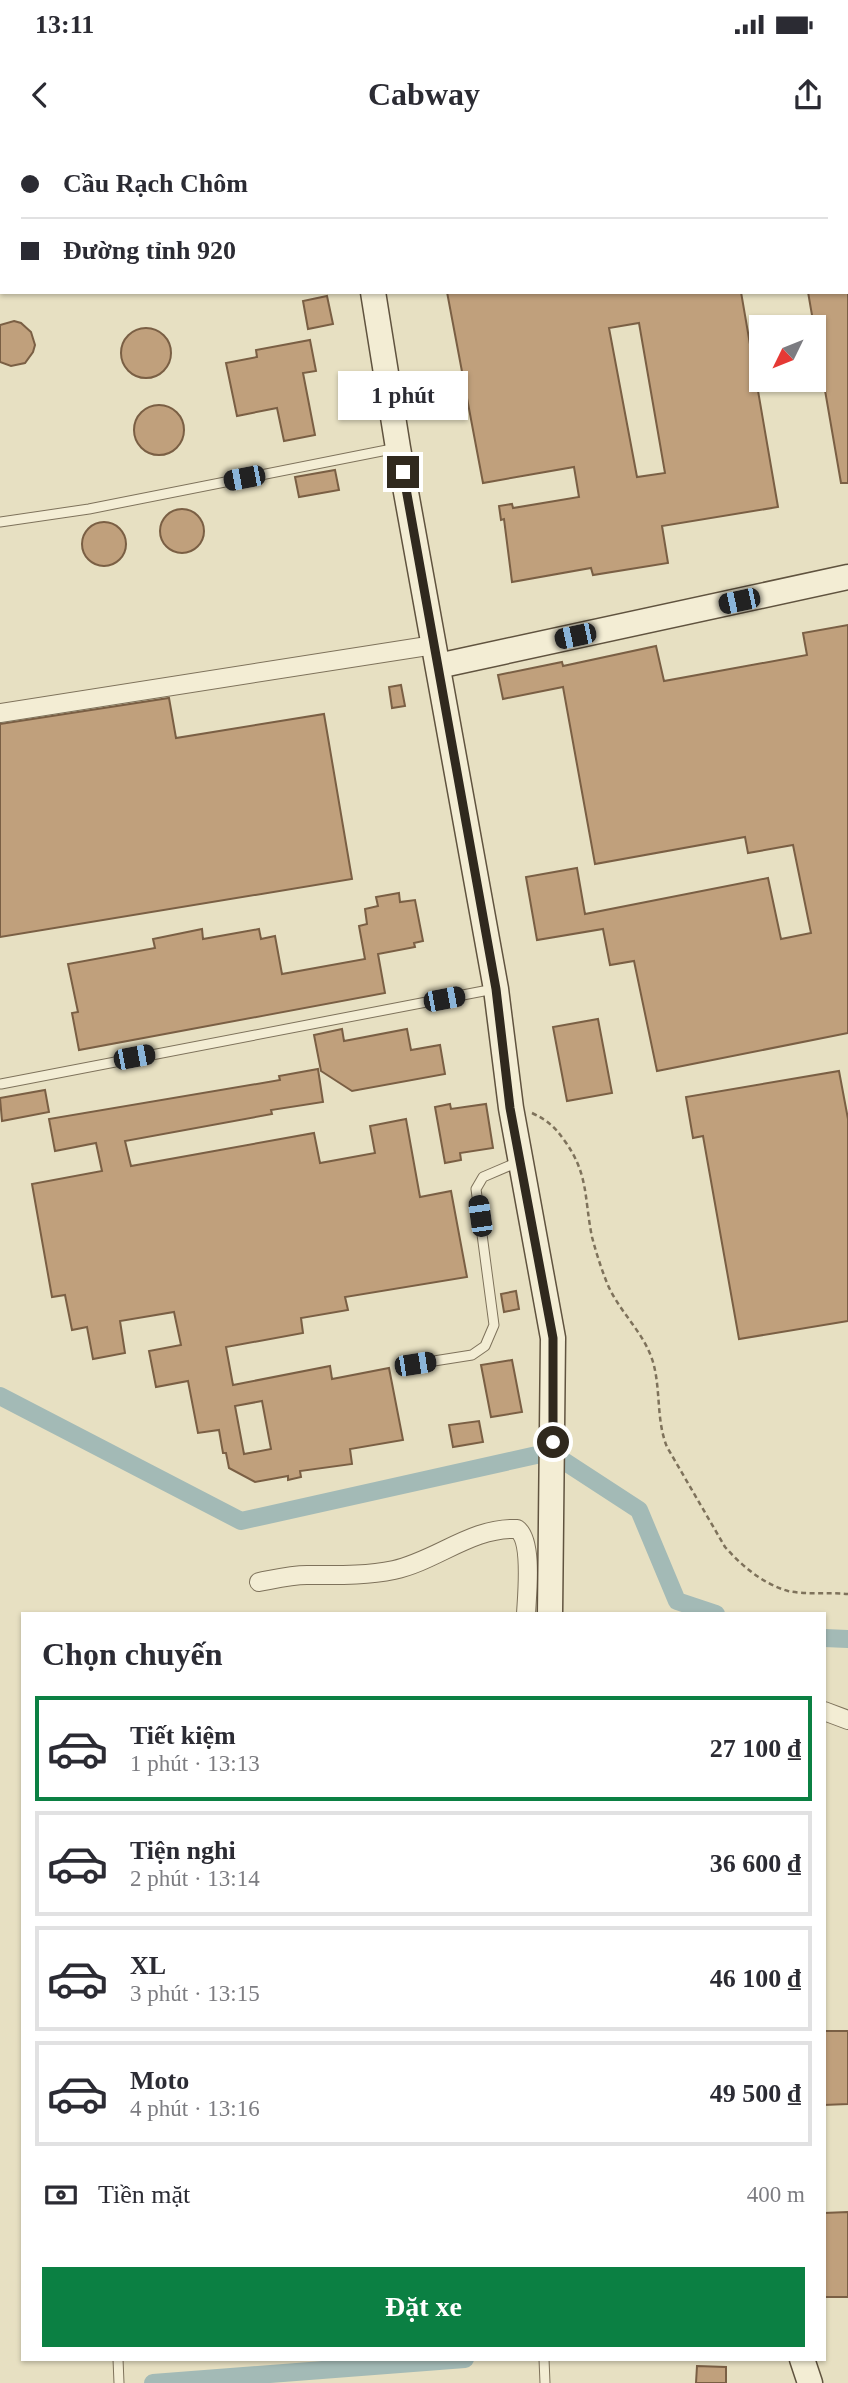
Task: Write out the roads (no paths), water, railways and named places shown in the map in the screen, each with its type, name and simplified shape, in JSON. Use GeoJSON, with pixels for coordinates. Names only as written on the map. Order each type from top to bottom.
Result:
{"type":"FeatureCollection","features":[{"type":"Feature","properties":{"kind":"main road"},"geometry":{"type":"LineString","coordinates":[[373,294],[398,448],[496,989],[510,1108],[553,1338],[555,1366],[550,1612]]}},
{"type":"Feature","properties":{"kind":"main road"},"geometry":{"type":"LineString","coordinates":[[436,656],[848,577]]}},
{"type":"Feature","properties":{"kind":"main road"},"geometry":{"type":"LineString","coordinates":[[803,2361],[810,2383]]}},
{"type":"Feature","properties":{"kind":"street"},"geometry":{"type":"LineString","coordinates":[[0,713],[436,656]]}},
{"type":"Feature","properties":{"kind":"street"},"geometry":{"type":"LineString","coordinates":[[259,1582],[306,1575],[342,1577],[395,1570],[428,1559],[486,1533],[517,1529],[525,1537],[526,1612]]}},
{"type":"Feature","properties":{"kind":"street"},"geometry":{"type":"LineString","coordinates":[[826,1712],[848,1720]]}},
{"type":"Feature","properties":{"kind":"lane"},"geometry":{"type":"LineString","coordinates":[[0,522],[89,509],[398,448]]}},
{"type":"Feature","properties":{"kind":"lane"},"geometry":{"type":"LineString","coordinates":[[1,1084],[496,989]]}},
{"type":"Feature","properties":{"kind":"lane"},"geometry":{"type":"LineString","coordinates":[[415,1364],[472,1355],[485,1346],[494,1325],[476,1189],[483,1177],[520,1161]]}},
{"type":"Feature","properties":{"kind":"lane"},"geometry":{"type":"LineString","coordinates":[[118,2361],[119,2383]]}},
{"type":"Feature","properties":{"kind":"lane"},"geometry":{"type":"LineString","coordinates":[[544,2361],[545,2383]]}},
{"type":"Feature","properties":{"kind":"waterway"},"geometry":{"type":"LineString","coordinates":[[0,1396],[241,1521],[550,1452],[639,1510],[677,1601],[710,1612]]}},
{"type":"Feature","properties":{"kind":"waterway"},"geometry":{"type":"LineString","coordinates":[[826,1638],[848,1639]]}},
{"type":"Feature","properties":{"kind":"waterway"},"geometry":{"type":"LineString","coordinates":[[153,2383],[439,2361]]}}]}
